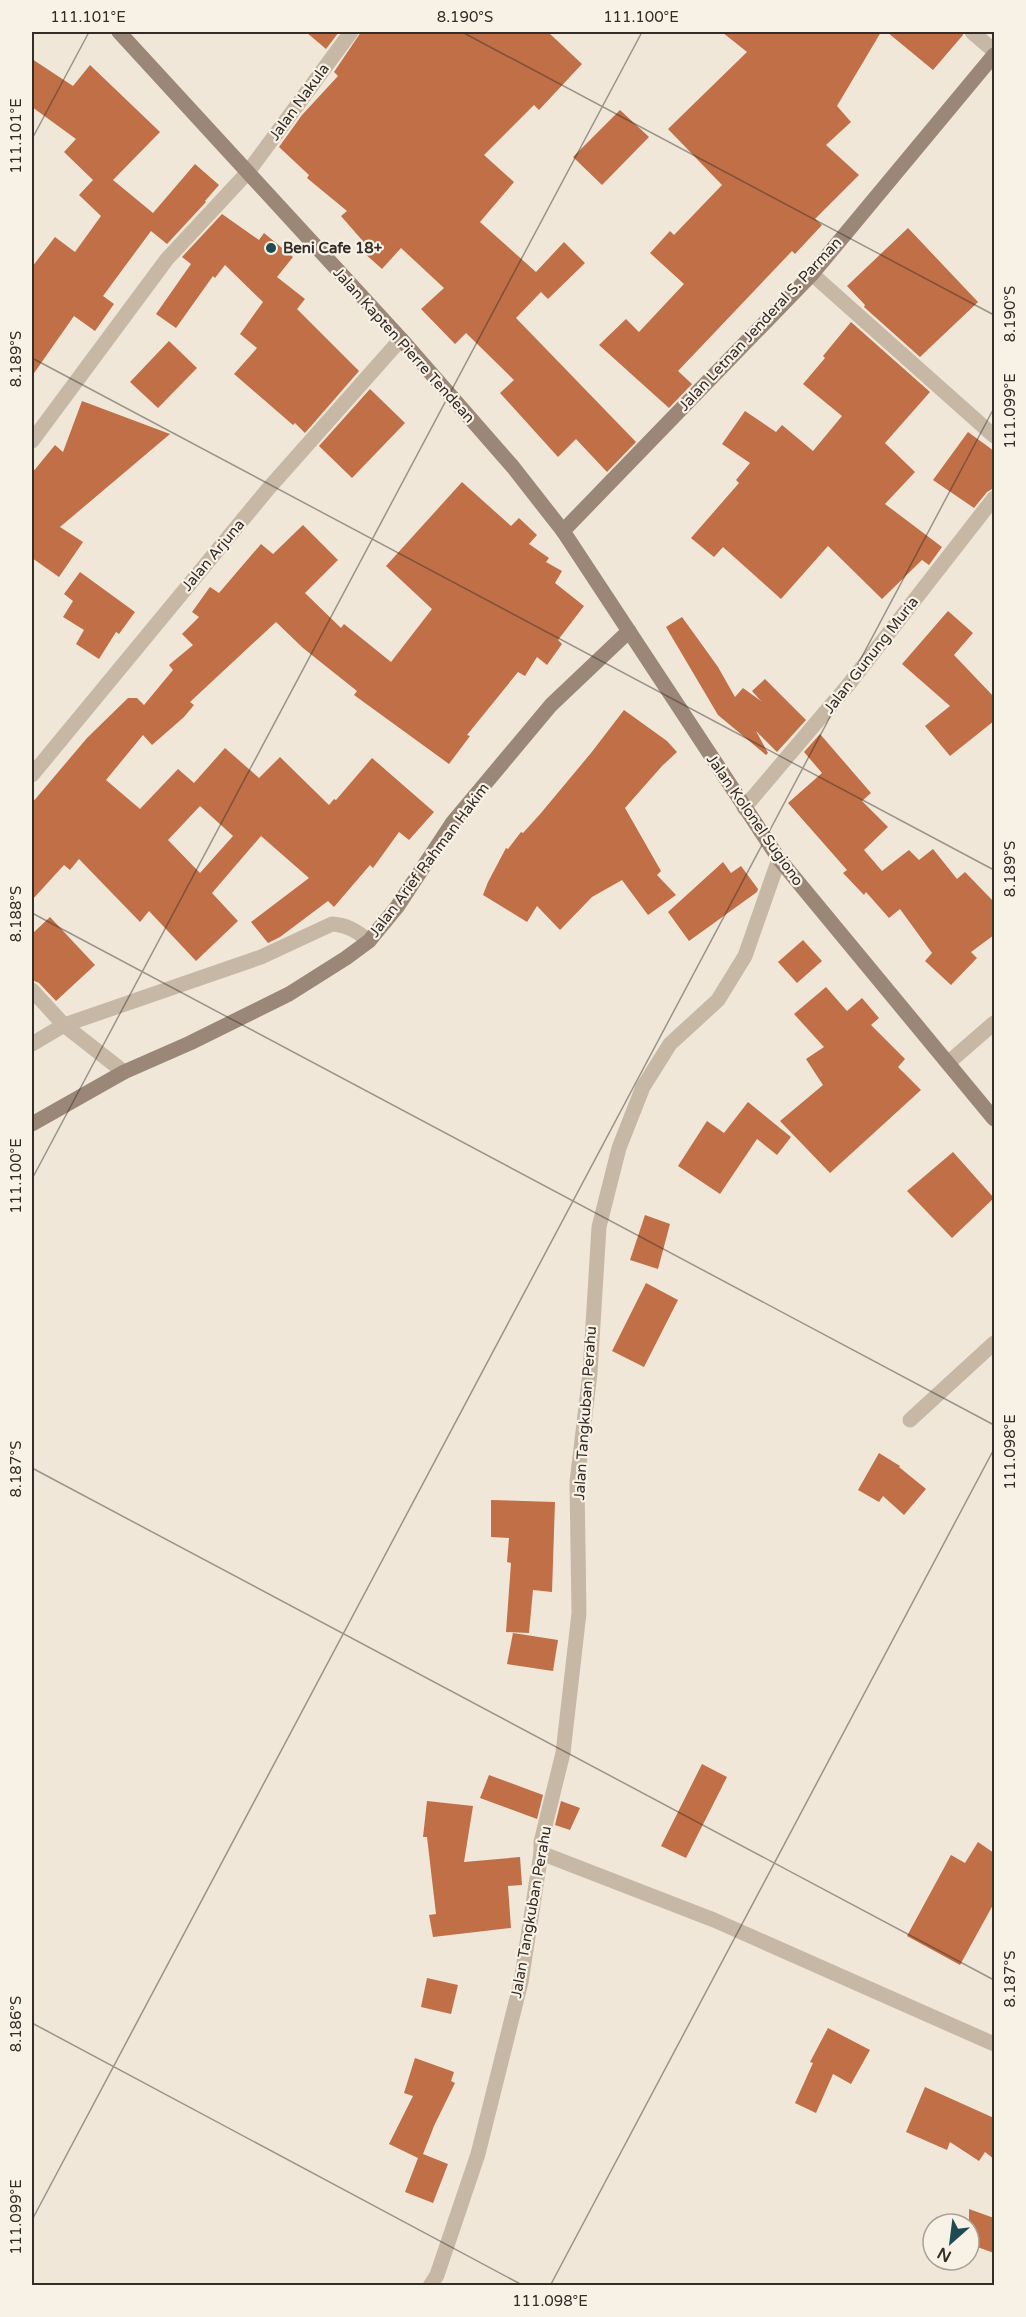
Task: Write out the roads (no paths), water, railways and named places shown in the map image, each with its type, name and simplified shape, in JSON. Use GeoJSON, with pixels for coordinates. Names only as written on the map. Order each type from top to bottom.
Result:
{"type":"FeatureCollection","features":[{"type":"Feature","properties":{"kind":"main road","name":"Jalan Kapten Pierre Tendean"},"geometry":{"type":"LineString","coordinates":[[119,32],[401,339],[513,467],[563,531]]}},
{"type":"Feature","properties":{"kind":"main road","name":"Jalan Letnan Jenderal S. Parman"},"geometry":{"type":"LineString","coordinates":[[563,531],[812,274],[994,53]]}},
{"type":"Feature","properties":{"kind":"main road","name":"Jalan Kolonel Sugiono"},"geometry":{"type":"LineString","coordinates":[[563,531],[779,859],[994,1119]]}},
{"type":"Feature","properties":{"kind":"main road","name":"Jalan Arief Rahman Hakim"},"geometry":{"type":"LineString","coordinates":[[32,1124],[124,1072],[290,994],[369,941],[397,907],[453,822],[551,705],[629,631]]}},
{"type":"Feature","properties":{"kind":"street","name":"Jalan Nakula"},"geometry":{"type":"LineString","coordinates":[[32,441],[167,259],[248,172],[351,32]]}},
{"type":"Feature","properties":{"kind":"street"},"geometry":{"type":"LineString","coordinates":[[972,32],[994,53]]}},
{"type":"Feature","properties":{"kind":"street"},"geometry":{"type":"LineString","coordinates":[[812,274],[994,436]]}},
{"type":"Feature","properties":{"kind":"street","name":"Jalan Arjuna"},"geometry":{"type":"LineString","coordinates":[[32,775],[268,489],[401,339]]}},
{"type":"Feature","properties":{"kind":"street","name":"Jalan Gunung Muria"},"geometry":{"type":"LineString","coordinates":[[744,808],[849,684],[994,498]]}},
{"type":"Feature","properties":{"kind":"street","name":"Jalan Tangkuban Perahu"},"geometry":{"type":"LineString","coordinates":[[430,2286],[436,2276],[478,2154],[521,1982],[541,1842],[563,1753],[579,1613],[577,1482],[590,1373],[594,1286],[602,1216],[619,1148],[643,1087],[670,1044],[718,1000],[745,956],[779,859]]}},
{"type":"Feature","properties":{"kind":"street"},"geometry":{"type":"LineString","coordinates":[[32,1044],[64,1025],[261,957],[332,924],[343,925],[357,931],[369,941]]}},
{"type":"Feature","properties":{"kind":"street"},"geometry":{"type":"LineString","coordinates":[[32,990],[64,1025],[124,1072]]}},
{"type":"Feature","properties":{"kind":"street"},"geometry":{"type":"LineString","coordinates":[[948,1063],[994,1023]]}},
{"type":"Feature","properties":{"kind":"street"},"geometry":{"type":"LineString","coordinates":[[910,1420],[994,1343]]}},
{"type":"Feature","properties":{"kind":"street"},"geometry":{"type":"LineString","coordinates":[[541,1853],[714,1920],[994,2044]]}},
{"type":"Feature","properties":{"kind":"place","name":"Beni Cafe 18+"},"geometry":{"type":"Point","coordinates":[271,248]}}]}
